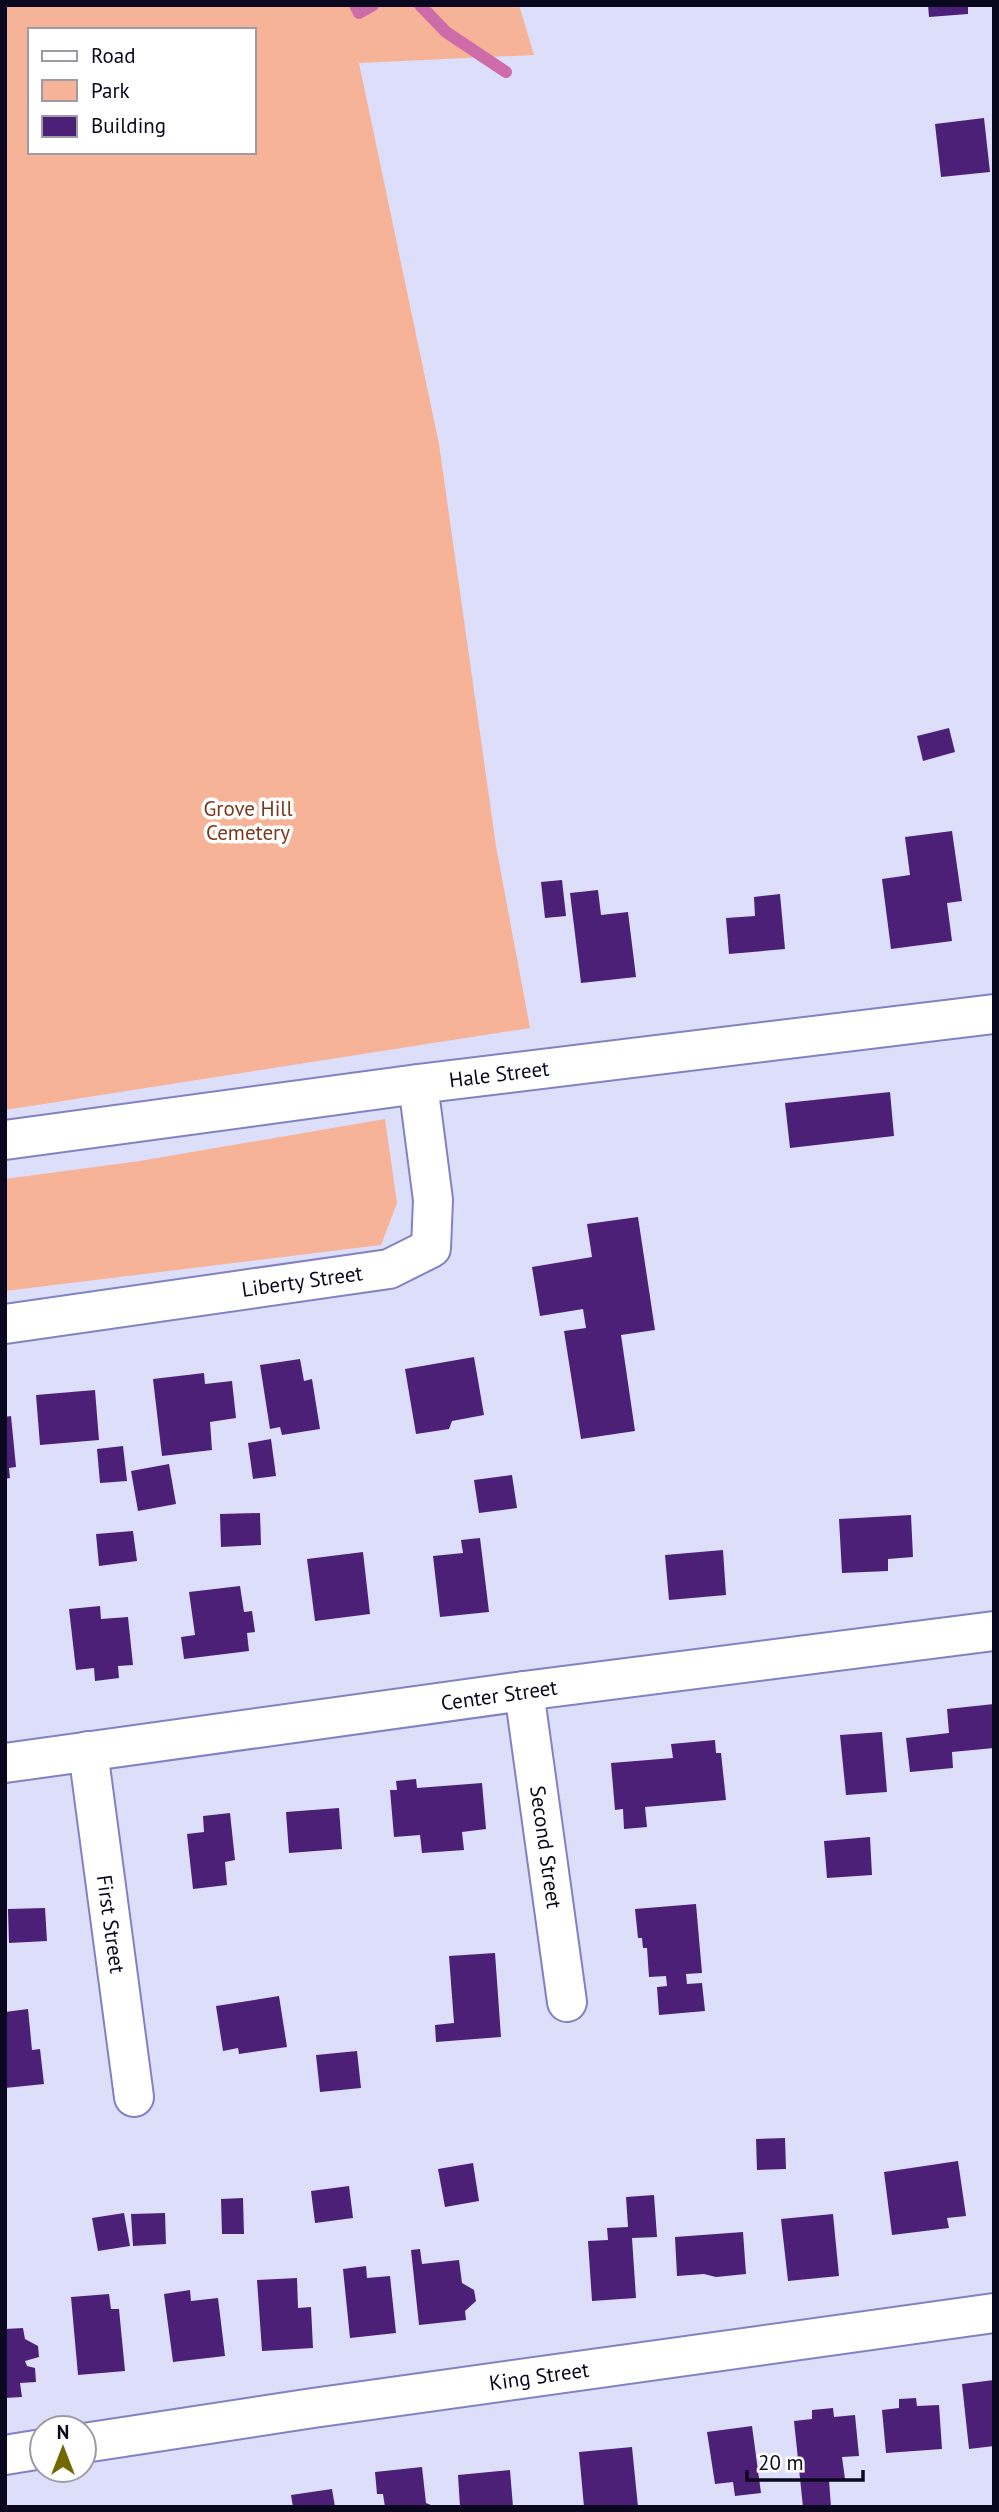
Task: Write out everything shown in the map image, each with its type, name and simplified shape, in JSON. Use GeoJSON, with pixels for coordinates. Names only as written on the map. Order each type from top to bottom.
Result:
{"type":"FeatureCollection","features":[{"type":"Feature","properties":{"kind":"street","name":"Hale Street"},"geometry":{"type":"LineString","coordinates":[[5,1140],[418,1083],[994,1014]]}},
{"type":"Feature","properties":{"kind":"street","name":"Liberty Street"},"geometry":{"type":"LineString","coordinates":[[5,1324],[389,1269],[431,1248],[433,1200],[418,1083]]}},
{"type":"Feature","properties":{"kind":"street","name":"Center Street"},"geometry":{"type":"LineString","coordinates":[[5,1763],[524,1691],[994,1631]]}},
{"type":"Feature","properties":{"kind":"street","name":"Second Street"},"geometry":{"type":"LineString","coordinates":[[524,1691],[567,2002]]}},
{"type":"Feature","properties":{"kind":"street","name":"First Street"},"geometry":{"type":"LineString","coordinates":[[88,1751],[134,2097]]}},
{"type":"Feature","properties":{"kind":"street","name":"King Street"},"geometry":{"type":"LineString","coordinates":[[98,2441],[313,2408],[994,2313]]}},
{"type":"Feature","properties":{"kind":"street"},"geometry":{"type":"LineString","coordinates":[[5,2455],[28,2451]]}},
{"type":"Feature","properties":{"kind":"green space","name":"Grove Hill Cemetery"},"geometry":{"type":"Polygon","coordinates":[[[5,5],[519,5],[534,55],[359,63],[439,444],[496,846],[530,1028],[5,1110],[5,5]]]}},
{"type":"Feature","properties":{"kind":"green space"},"geometry":{"type":"Polygon","coordinates":[[[385,1119],[397,1203],[381,1245],[5,1291],[5,1179],[140,1161],[385,1119]]]}},
{"type":"Feature","properties":{"kind":"building"},"geometry":{"type":"Polygon","coordinates":[[[928,5],[968,5],[968,14],[929,17],[928,5]]]}},
{"type":"Feature","properties":{"kind":"building"},"geometry":{"type":"Polygon","coordinates":[[[984,118],[990,172],[941,177],[935,124],[984,118]]]}},
{"type":"Feature","properties":{"kind":"building"},"geometry":{"type":"Polygon","coordinates":[[[949,728],[955,752],[923,761],[917,736],[949,728]]]}},
{"type":"Feature","properties":{"kind":"building"},"geometry":{"type":"Polygon","coordinates":[[[952,831],[962,901],[947,903],[952,941],[891,949],[882,879],[910,875],[905,837],[952,831]]]}},
{"type":"Feature","properties":{"kind":"building"},"geometry":{"type":"Polygon","coordinates":[[[562,880],[566,916],[545,918],[541,882],[562,880]]]}},
{"type":"Feature","properties":{"kind":"building"},"geometry":{"type":"Polygon","coordinates":[[[598,890],[601,915],[628,912],[636,977],[581,983],[570,893],[598,890]]]}},
{"type":"Feature","properties":{"kind":"building"},"geometry":{"type":"Polygon","coordinates":[[[780,894],[785,949],[729,954],[726,918],[755,916],[754,897],[780,894]]]}},
{"type":"Feature","properties":{"kind":"building"},"geometry":{"type":"Polygon","coordinates":[[[890,1092],[894,1136],[790,1148],[785,1103],[890,1092]]]}},
{"type":"Feature","properties":{"kind":"building"},"geometry":{"type":"Polygon","coordinates":[[[638,1217],[655,1330],[621,1335],[635,1431],[581,1439],[564,1331],[586,1328],[583,1309],[540,1316],[532,1267],[592,1257],[587,1224],[638,1217]]]}},
{"type":"Feature","properties":{"kind":"building"},"geometry":{"type":"Polygon","coordinates":[[[474,1357],[484,1415],[452,1421],[449,1429],[416,1434],[405,1369],[474,1357]]]}},
{"type":"Feature","properties":{"kind":"building"},"geometry":{"type":"Polygon","coordinates":[[[300,1359],[304,1381],[312,1379],[320,1429],[282,1435],[280,1427],[270,1429],[260,1365],[300,1359]]]}},
{"type":"Feature","properties":{"kind":"building"},"geometry":{"type":"Polygon","coordinates":[[[204,1373],[205,1384],[232,1381],[236,1418],[210,1422],[212,1450],[162,1456],[153,1379],[204,1373]]]}},
{"type":"Feature","properties":{"kind":"building"},"geometry":{"type":"Polygon","coordinates":[[[95,1390],[99,1440],[40,1445],[36,1395],[95,1390]]]}},
{"type":"Feature","properties":{"kind":"building"},"geometry":{"type":"Polygon","coordinates":[[[11,1416],[16,1467],[9,1468],[10,1478],[5,1479],[5,1417],[11,1416]]]}},
{"type":"Feature","properties":{"kind":"building"},"geometry":{"type":"Polygon","coordinates":[[[271,1439],[276,1476],[253,1479],[248,1443],[271,1439]]]}},
{"type":"Feature","properties":{"kind":"building"},"geometry":{"type":"Polygon","coordinates":[[[123,1446],[127,1481],[100,1483],[97,1449],[123,1446]]]}},
{"type":"Feature","properties":{"kind":"building"},"geometry":{"type":"Polygon","coordinates":[[[169,1464],[176,1504],[138,1511],[131,1471],[169,1464]]]}},
{"type":"Feature","properties":{"kind":"building"},"geometry":{"type":"Polygon","coordinates":[[[512,1475],[517,1508],[479,1513],[474,1480],[512,1475]]]}},
{"type":"Feature","properties":{"kind":"building"},"geometry":{"type":"Polygon","coordinates":[[[260,1513],[261,1545],[221,1547],[220,1514],[260,1513]]]}},
{"type":"Feature","properties":{"kind":"building"},"geometry":{"type":"Polygon","coordinates":[[[911,1515],[913,1557],[888,1559],[888,1571],[842,1573],[839,1519],[911,1515]]]}},
{"type":"Feature","properties":{"kind":"building"},"geometry":{"type":"Polygon","coordinates":[[[133,1531],[137,1561],[99,1566],[96,1534],[133,1531]]]}},
{"type":"Feature","properties":{"kind":"building"},"geometry":{"type":"Polygon","coordinates":[[[480,1538],[489,1612],[440,1617],[433,1556],[463,1553],[461,1540],[480,1538]]]}},
{"type":"Feature","properties":{"kind":"building"},"geometry":{"type":"Polygon","coordinates":[[[723,1550],[726,1595],[669,1600],[665,1555],[723,1550]]]}},
{"type":"Feature","properties":{"kind":"building"},"geometry":{"type":"Polygon","coordinates":[[[363,1552],[370,1614],[315,1621],[307,1559],[363,1552]]]}},
{"type":"Feature","properties":{"kind":"building"},"geometry":{"type":"Polygon","coordinates":[[[240,1586],[244,1612],[252,1611],[255,1632],[247,1633],[249,1651],[184,1659],[181,1637],[195,1635],[189,1592],[240,1586]]]}},
{"type":"Feature","properties":{"kind":"building"},"geometry":{"type":"Polygon","coordinates":[[[100,1606],[101,1619],[128,1617],[133,1665],[118,1666],[119,1678],[95,1681],[94,1668],[76,1670],[69,1609],[100,1606]]]}},
{"type":"Feature","properties":{"kind":"building"},"geometry":{"type":"Polygon","coordinates":[[[994,1704],[994,1748],[952,1752],[953,1768],[910,1772],[906,1738],[949,1733],[947,1709],[994,1704]]]}},
{"type":"Feature","properties":{"kind":"building"},"geometry":{"type":"Polygon","coordinates":[[[882,1732],[887,1792],[846,1795],[840,1735],[882,1732]]]}},
{"type":"Feature","properties":{"kind":"building"},"geometry":{"type":"Polygon","coordinates":[[[715,1740],[716,1753],[721,1753],[726,1800],[645,1807],[647,1827],[624,1829],[623,1809],[615,1810],[611,1763],[673,1758],[671,1744],[715,1740]]]}},
{"type":"Feature","properties":{"kind":"building"},"geometry":{"type":"Polygon","coordinates":[[[416,1779],[417,1788],[482,1783],[486,1829],[462,1832],[464,1850],[422,1853],[420,1835],[394,1837],[390,1790],[397,1790],[396,1781],[416,1779]]]}},
{"type":"Feature","properties":{"kind":"building"},"geometry":{"type":"Polygon","coordinates":[[[339,1808],[342,1849],[289,1853],[286,1812],[339,1808]]]}},
{"type":"Feature","properties":{"kind":"building"},"geometry":{"type":"Polygon","coordinates":[[[230,1813],[235,1860],[225,1862],[227,1885],[193,1889],[187,1834],[204,1832],[203,1816],[230,1813]]]}},
{"type":"Feature","properties":{"kind":"building"},"geometry":{"type":"Polygon","coordinates":[[[870,1837],[872,1875],[827,1878],[824,1841],[870,1837]]]}},
{"type":"Feature","properties":{"kind":"building"},"geometry":{"type":"Polygon","coordinates":[[[696,1904],[702,1973],[686,1974],[687,1984],[702,1983],[705,2011],[659,2015],[657,1987],[667,1986],[666,1976],[649,1977],[647,1948],[643,1948],[642,1938],[638,1938],[635,1909],[696,1904]]]}},
{"type":"Feature","properties":{"kind":"building"},"geometry":{"type":"Polygon","coordinates":[[[45,1908],[47,1941],[9,1943],[8,1909],[45,1908]]]}},
{"type":"Feature","properties":{"kind":"building"},"geometry":{"type":"Polygon","coordinates":[[[495,1953],[501,2037],[436,2042],[435,2025],[454,2023],[449,1956],[495,1953]]]}},
{"type":"Feature","properties":{"kind":"building"},"geometry":{"type":"Polygon","coordinates":[[[279,1996],[287,2047],[239,2054],[238,2048],[223,2051],[216,2006],[279,1996]]]}},
{"type":"Feature","properties":{"kind":"building"},"geometry":{"type":"Polygon","coordinates":[[[28,2009],[32,2050],[40,2049],[44,2084],[5,2088],[5,2012],[28,2009]]]}},
{"type":"Feature","properties":{"kind":"building"},"geometry":{"type":"Polygon","coordinates":[[[357,2051],[361,2088],[320,2092],[316,2055],[357,2051]]]}},
{"type":"Feature","properties":{"kind":"building"},"geometry":{"type":"Polygon","coordinates":[[[785,2138],[786,2169],[757,2170],[756,2139],[785,2138]]]}},
{"type":"Feature","properties":{"kind":"building"},"geometry":{"type":"Polygon","coordinates":[[[958,2161],[966,2216],[947,2218],[949,2228],[892,2235],[884,2172],[958,2161]]]}},
{"type":"Feature","properties":{"kind":"building"},"geometry":{"type":"Polygon","coordinates":[[[473,2163],[479,2201],[445,2207],[438,2169],[473,2163]]]}},
{"type":"Feature","properties":{"kind":"building"},"geometry":{"type":"Polygon","coordinates":[[[349,2186],[353,2218],[315,2223],[311,2191],[349,2186]]]}},
{"type":"Feature","properties":{"kind":"building"},"geometry":{"type":"Polygon","coordinates":[[[654,2195],[657,2237],[632,2238],[636,2298],[592,2301],[588,2241],[608,2240],[607,2228],[628,2227],[626,2197],[654,2195]]]}},
{"type":"Feature","properties":{"kind":"building"},"geometry":{"type":"Polygon","coordinates":[[[243,2198],[244,2234],[222,2234],[221,2199],[243,2198]]]}},
{"type":"Feature","properties":{"kind":"building"},"geometry":{"type":"Polygon","coordinates":[[[124,2213],[130,2246],[98,2251],[92,2218],[124,2213]]]}},
{"type":"Feature","properties":{"kind":"building"},"geometry":{"type":"Polygon","coordinates":[[[165,2213],[166,2244],[133,2246],[131,2214],[165,2213]]]}},
{"type":"Feature","properties":{"kind":"building"},"geometry":{"type":"Polygon","coordinates":[[[833,2214],[839,2276],[788,2281],[781,2219],[833,2214]]]}},
{"type":"Feature","properties":{"kind":"building"},"geometry":{"type":"Polygon","coordinates":[[[743,2232],[746,2274],[716,2277],[704,2274],[677,2276],[675,2237],[743,2232]]]}},
{"type":"Feature","properties":{"kind":"building"},"geometry":{"type":"Polygon","coordinates":[[[420,2249],[422,2264],[459,2260],[462,2283],[474,2290],[476,2301],[465,2311],[466,2320],[419,2325],[411,2250],[420,2249]]]}},
{"type":"Feature","properties":{"kind":"building"},"geometry":{"type":"Polygon","coordinates":[[[366,2266],[367,2278],[390,2276],[396,2333],[350,2338],[343,2269],[366,2266]]]}},
{"type":"Feature","properties":{"kind":"building"},"geometry":{"type":"Polygon","coordinates":[[[297,2278],[298,2308],[311,2307],[313,2348],[262,2351],[257,2280],[297,2278]]]}},
{"type":"Feature","properties":{"kind":"building"},"geometry":{"type":"Polygon","coordinates":[[[190,2290],[191,2301],[218,2298],[225,2356],[173,2362],[164,2294],[190,2290]]]}},
{"type":"Feature","properties":{"kind":"building"},"geometry":{"type":"Polygon","coordinates":[[[109,2294],[111,2309],[119,2309],[125,2371],[78,2375],[71,2297],[109,2294]]]}},
{"type":"Feature","properties":{"kind":"building"},"geometry":{"type":"Polygon","coordinates":[[[23,2328],[25,2339],[38,2346],[39,2357],[25,2361],[27,2366],[35,2368],[36,2382],[20,2383],[22,2397],[5,2398],[5,2329],[23,2328]]]}},
{"type":"Feature","properties":{"kind":"building"},"geometry":{"type":"Polygon","coordinates":[[[994,2380],[994,2446],[969,2449],[962,2384],[994,2380]]]}},
{"type":"Feature","properties":{"kind":"building"},"geometry":{"type":"Polygon","coordinates":[[[916,2398],[917,2406],[939,2405],[942,2449],[886,2453],[882,2410],[899,2408],[899,2399],[916,2398]]]}},
{"type":"Feature","properties":{"kind":"building"},"geometry":{"type":"Polygon","coordinates":[[[833,2408],[834,2417],[855,2415],[859,2456],[842,2457],[845,2479],[829,2480],[831,2507],[803,2507],[794,2421],[812,2419],[812,2410],[833,2408]]]}},
{"type":"Feature","properties":{"kind":"building"},"geometry":{"type":"Polygon","coordinates":[[[752,2426],[761,2493],[735,2496],[733,2482],[715,2484],[707,2432],[752,2426]]]}},
{"type":"Feature","properties":{"kind":"building"},"geometry":{"type":"Polygon","coordinates":[[[632,2447],[638,2507],[584,2507],[579,2452],[632,2447]]]}},
{"type":"Feature","properties":{"kind":"building"},"geometry":{"type":"Polygon","coordinates":[[[422,2467],[426,2503],[436,2507],[385,2507],[383,2494],[377,2494],[375,2472],[422,2467]]]}},
{"type":"Feature","properties":{"kind":"building"},"geometry":{"type":"Polygon","coordinates":[[[510,2470],[513,2507],[460,2507],[458,2475],[510,2470]]]}},
{"type":"Feature","properties":{"kind":"building"},"geometry":{"type":"Polygon","coordinates":[[[332,2489],[335,2507],[293,2507],[291,2495],[332,2489]]]}},
{"type":"Feature","properties":{"kind":"waterway"},"geometry":{"type":"LineString","coordinates":[[355,5],[359,13],[373,5]]}},
{"type":"Feature","properties":{"kind":"waterway"},"geometry":{"type":"LineString","coordinates":[[420,5],[446,32],[506,72]]}}]}
